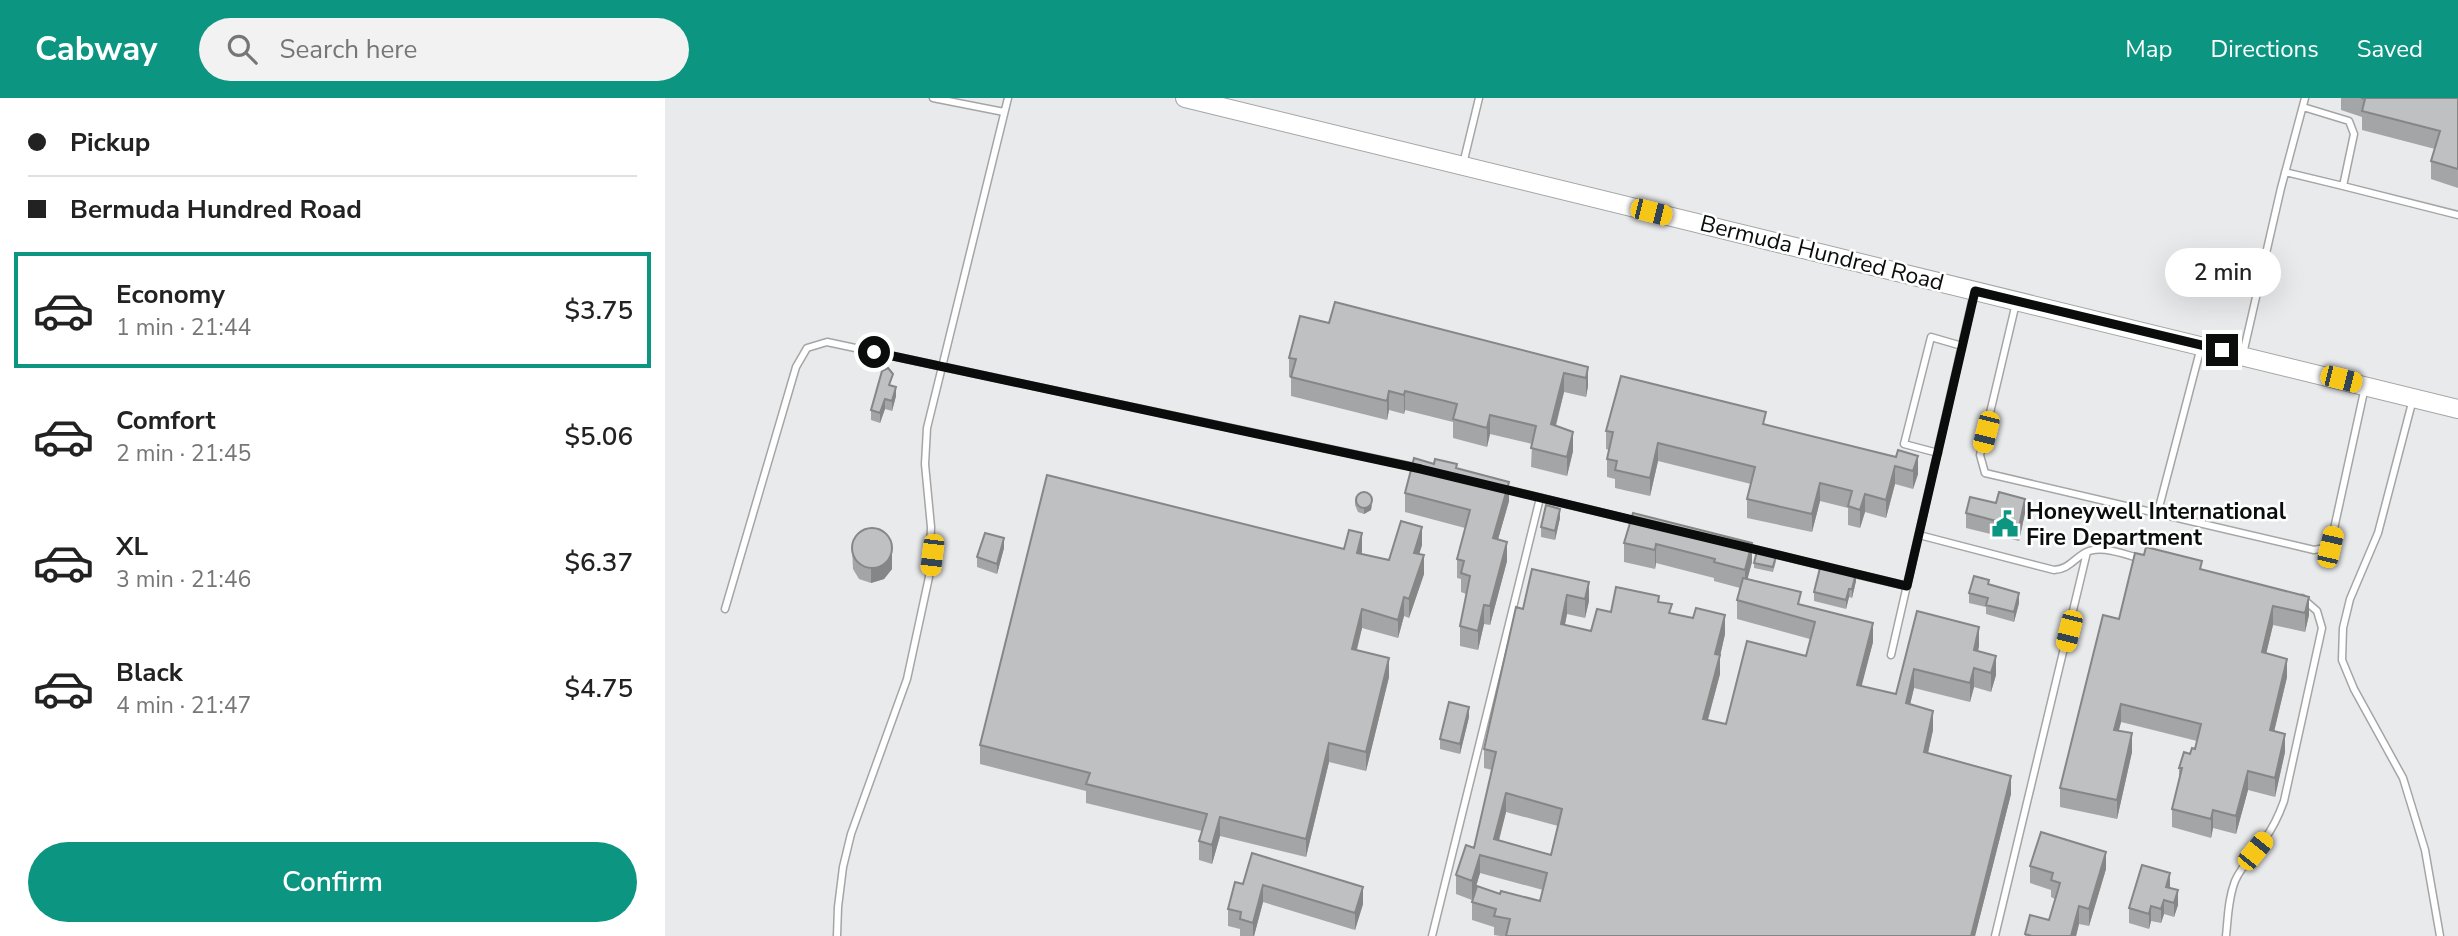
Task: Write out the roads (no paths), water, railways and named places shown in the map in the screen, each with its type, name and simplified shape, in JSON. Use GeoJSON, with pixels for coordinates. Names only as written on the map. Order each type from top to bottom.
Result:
{"type":"FeatureCollection","features":[{"type":"Feature","properties":{"kind":"street","name":"Bermuda Hundred Road"},"geometry":{"type":"LineString","coordinates":[[1185,98],[2458,409]]}},
{"type":"Feature","properties":{"kind":"lane"},"geometry":{"type":"LineString","coordinates":[[933,98],[1004,113]]}},
{"type":"Feature","properties":{"kind":"lane"},"geometry":{"type":"LineString","coordinates":[[837,936],[843,867],[851,834],[907,679],[929,577],[931,527],[925,464],[927,428],[1008,98]]}},
{"type":"Feature","properties":{"kind":"lane"},"geometry":{"type":"LineString","coordinates":[[1462,166],[1479,98]]}},
{"type":"Feature","properties":{"kind":"lane"},"geometry":{"type":"LineString","coordinates":[[2242,355],[2305,98]]}},
{"type":"Feature","properties":{"kind":"lane"},"geometry":{"type":"LineString","coordinates":[[2302,107],[2349,121],[2354,134],[2343,186]]}},
{"type":"Feature","properties":{"kind":"lane"},"geometry":{"type":"LineString","coordinates":[[2285,172],[2458,215]]}},
{"type":"Feature","properties":{"kind":"lane"},"geometry":{"type":"LineString","coordinates":[[1891,654],[1975,291]]}},
{"type":"Feature","properties":{"kind":"lane"},"geometry":{"type":"LineString","coordinates":[[2017,301],[1980,455],[1985,473],[2314,550],[2330,547],[2365,385]]}},
{"type":"Feature","properties":{"kind":"lane"},"geometry":{"type":"LineString","coordinates":[[1938,453],[1904,444],[1931,337],[1962,346]]}},
{"type":"Feature","properties":{"kind":"lane"},"geometry":{"type":"LineString","coordinates":[[725,608],[796,368],[807,348],[827,342],[1421,469]]}},
{"type":"Feature","properties":{"kind":"lane"},"geometry":{"type":"LineString","coordinates":[[2157,514],[2201,345]]}},
{"type":"Feature","properties":{"kind":"lane"},"geometry":{"type":"LineString","coordinates":[[2414,398],[2378,533],[2350,599],[2343,628],[2341,660],[2403,778],[2425,850],[2439,936]]}},
{"type":"Feature","properties":{"kind":"lane"},"geometry":{"type":"LineString","coordinates":[[1487,485],[1649,524]]}},
{"type":"Feature","properties":{"kind":"lane"},"geometry":{"type":"LineString","coordinates":[[1432,936],[1540,498]]}},
{"type":"Feature","properties":{"kind":"lane"},"geometry":{"type":"LineString","coordinates":[[1919,535],[2055,569],[2069,566],[2088,552],[2103,550],[2144,560]]}},
{"type":"Feature","properties":{"kind":"lane"},"geometry":{"type":"LineString","coordinates":[[1744,547],[1907,586]]}},
{"type":"Feature","properties":{"kind":"lane"},"geometry":{"type":"LineString","coordinates":[[1996,936],[2088,552]]}},
{"type":"Feature","properties":{"kind":"lane"},"geometry":{"type":"LineString","coordinates":[[2225,936],[2230,897],[2236,880],[2271,830],[2284,801],[2322,628],[2312,604],[2304,598],[2291,595]]}},
{"type":"Feature","properties":{"kind":"place","name":"Honeywell International Fire Department"},"geometry":{"type":"Point","coordinates":[2005,524]}}]}
